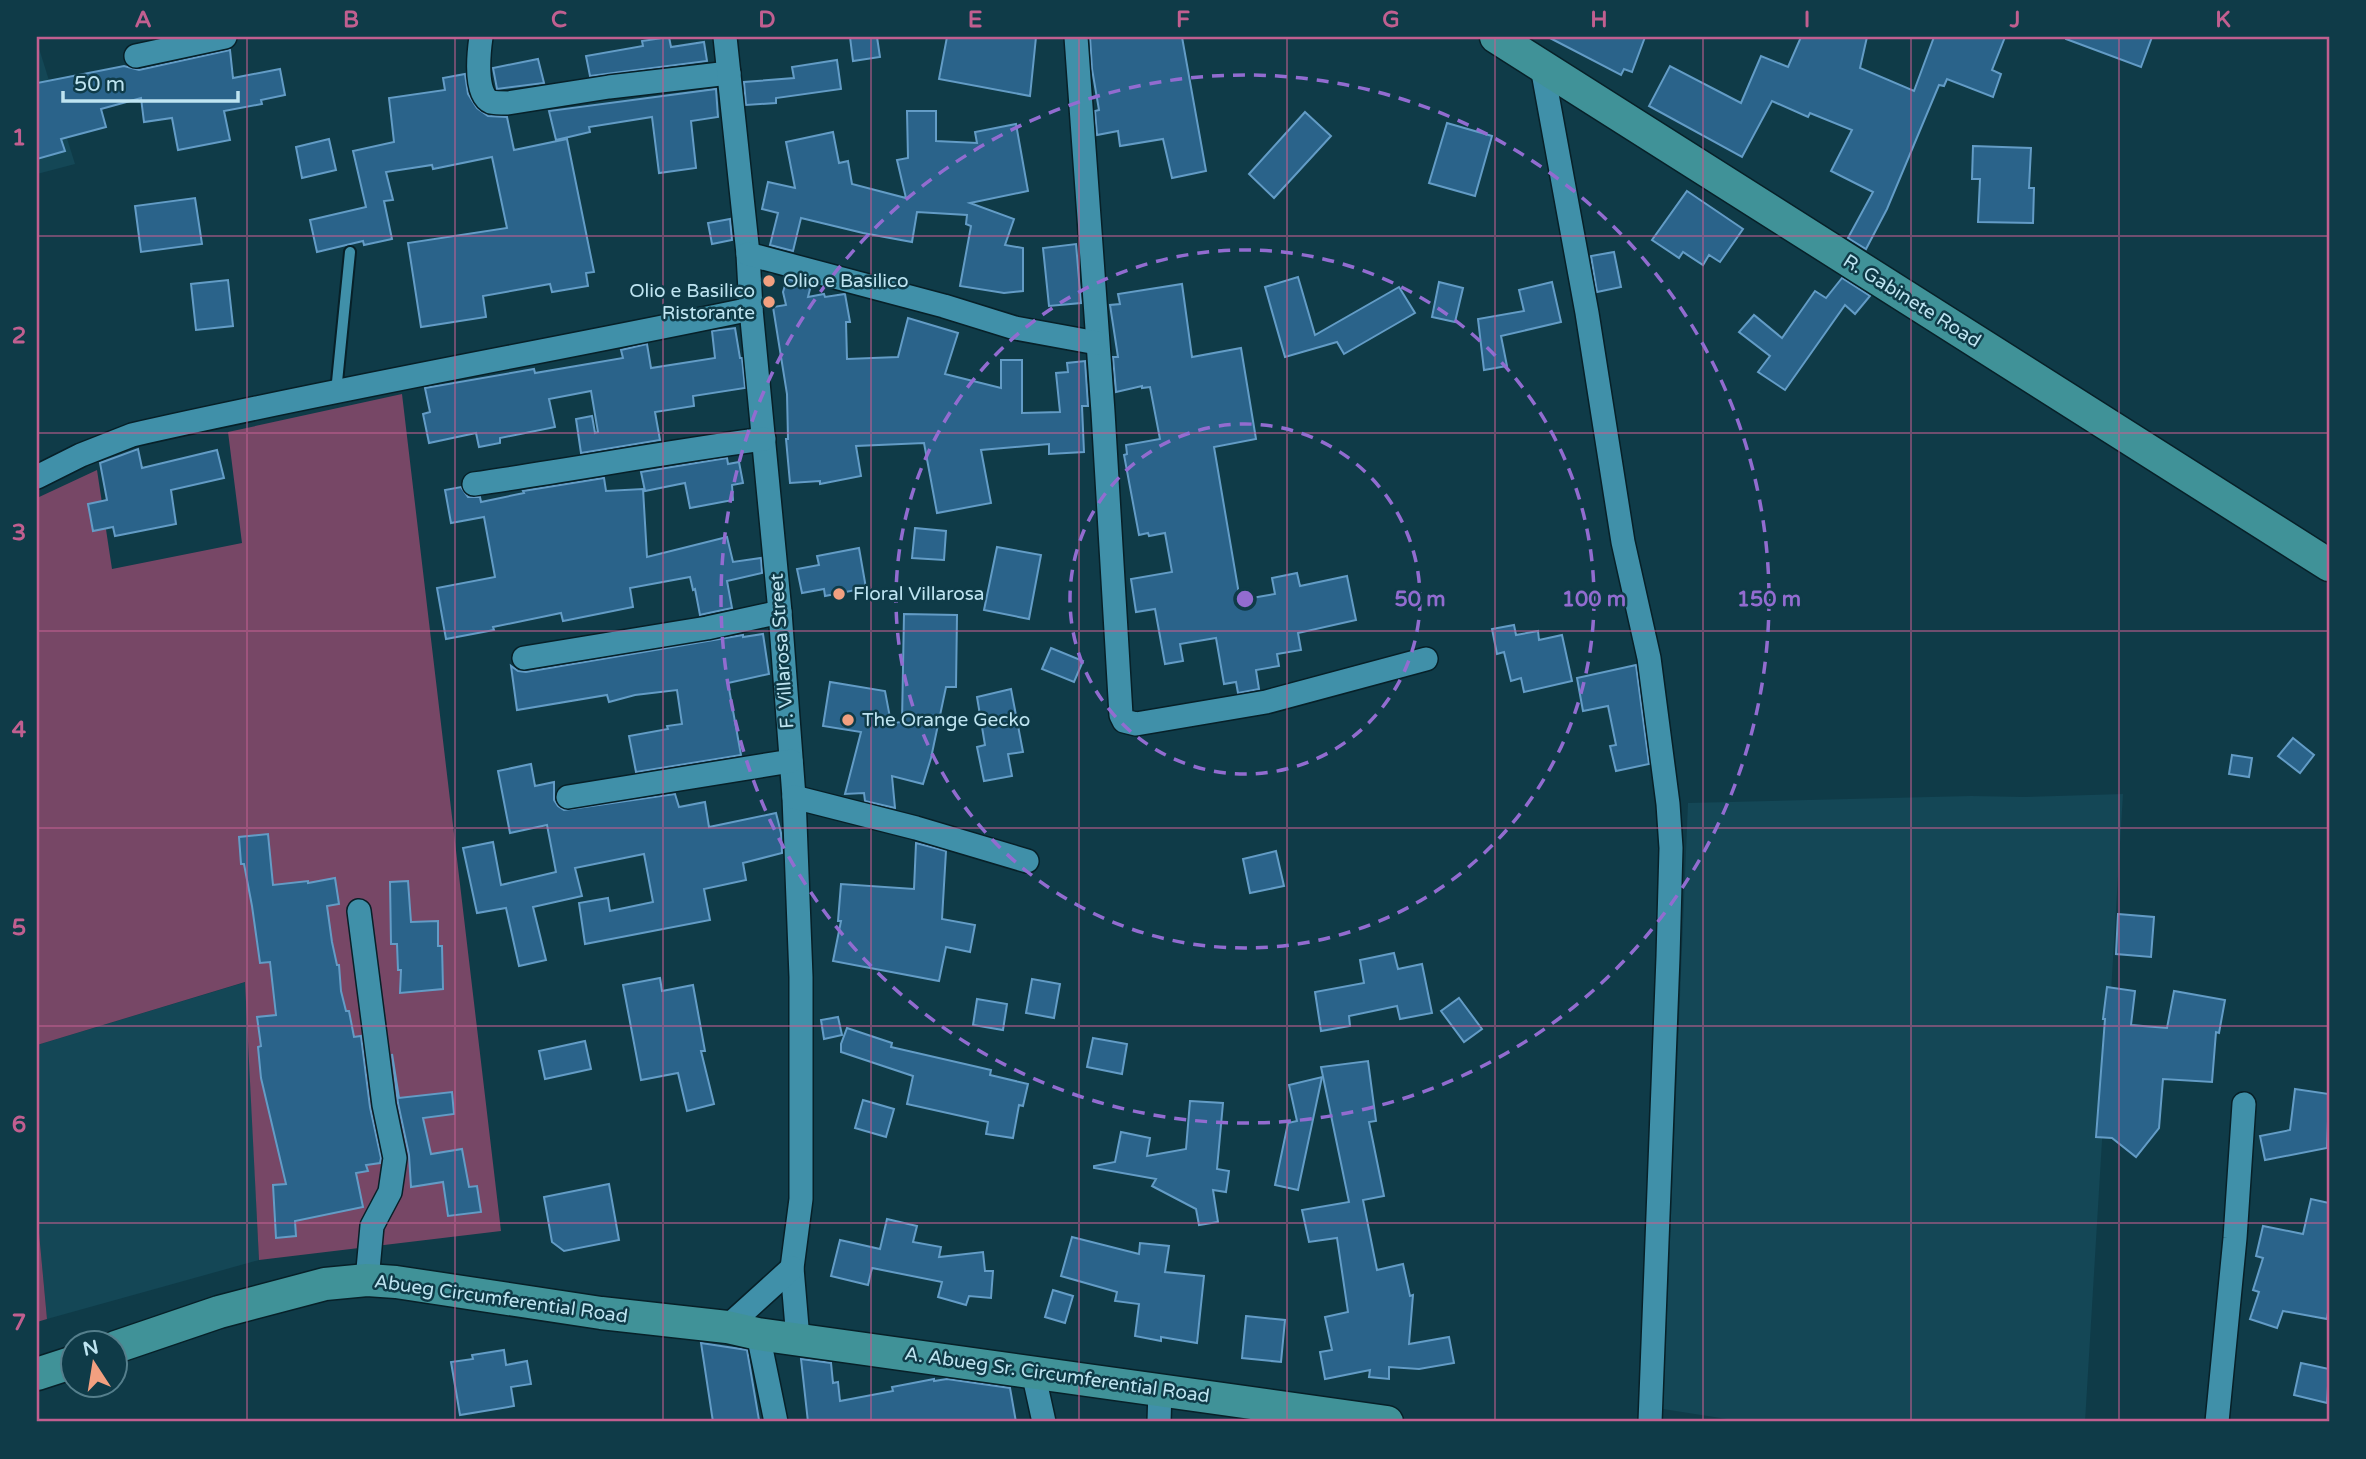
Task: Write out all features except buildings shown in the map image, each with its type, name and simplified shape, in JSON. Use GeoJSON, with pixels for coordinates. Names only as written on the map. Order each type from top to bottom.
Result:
{"type":"FeatureCollection","features":[{"type":"Feature","properties":{"kind":"street"},"geometry":{"type":"LineString","coordinates":[[136,56],[225,37]]}},
{"type":"Feature","properties":{"kind":"street"},"geometry":{"type":"LineString","coordinates":[[481,37],[479,85],[484,97],[491,102],[508,103],[609,87],[729,73]]}},
{"type":"Feature","properties":{"kind":"street","name":"F. Villarosa Street"},"geometry":{"type":"LineString","coordinates":[[725,37],[748,254],[794,797],[802,977],[801,1199],[792,1268],[798,1339]]}},
{"type":"Feature","properties":{"kind":"street"},"geometry":{"type":"LineString","coordinates":[[1076,37],[1119,707],[1124,721],[1136,724],[1266,702],[1426,659]]}},
{"type":"Feature","properties":{"kind":"street","name":"R. Gabinete Road"},"geometry":{"type":"LineString","coordinates":[[1496,37],[2329,565]]}},
{"type":"Feature","properties":{"kind":"street"},"geometry":{"type":"LineString","coordinates":[[1542,67],[1587,313],[1623,542],[1649,658],[1668,804],[1671,848],[1669,943],[1650,1422]]}},
{"type":"Feature","properties":{"kind":"street"},"geometry":{"type":"LineString","coordinates":[[748,254],[944,306],[1015,328],[1097,343]]}},
{"type":"Feature","properties":{"kind":"street"},"geometry":{"type":"LineString","coordinates":[[37,477],[81,455],[132,435],[462,365],[555,350],[751,309]]}},
{"type":"Feature","properties":{"kind":"street"},"geometry":{"type":"LineString","coordinates":[[474,484],[764,439]]}},
{"type":"Feature","properties":{"kind":"street"},"geometry":{"type":"LineString","coordinates":[[524,658],[707,628],[780,612]]}},
{"type":"Feature","properties":{"kind":"street"},"geometry":{"type":"LineString","coordinates":[[568,797],[791,761]]}},
{"type":"Feature","properties":{"kind":"street"},"geometry":{"type":"LineString","coordinates":[[794,797],[916,828],[1027,861]]}},
{"type":"Feature","properties":{"kind":"street"},"geometry":{"type":"LineString","coordinates":[[359,911],[384,1105],[395,1158],[390,1192],[372,1226],[367,1280]]}},
{"type":"Feature","properties":{"kind":"street"},"geometry":{"type":"LineString","coordinates":[[2217,1422],[2235,1238],[2244,1104]]}},
{"type":"Feature","properties":{"kind":"street"},"geometry":{"type":"LineString","coordinates":[[727,1327],[792,1268]]}},
{"type":"Feature","properties":{"kind":"street","name":"Abueg Circumferential Road"},"geometry":{"type":"LineString","coordinates":[[130,1342],[219,1311],[324,1284],[367,1280],[601,1313],[727,1327]]}},
{"type":"Feature","properties":{"kind":"street","name":"A. Abueg Sr. Circumferential Road"},"geometry":{"type":"LineString","coordinates":[[727,1327],[758,1334],[1387,1422]]}},
{"type":"Feature","properties":{"kind":"street"},"geometry":{"type":"LineString","coordinates":[[758,1334],[776,1422]]}},
{"type":"Feature","properties":{"kind":"street"},"geometry":{"type":"LineString","coordinates":[[37,1374],[60,1367]]}},
{"type":"Feature","properties":{"kind":"street"},"geometry":{"type":"LineString","coordinates":[[1033,1372],[1044,1422]]}},
{"type":"Feature","properties":{"kind":"street"},"geometry":{"type":"LineString","coordinates":[[1159,1422],[1160,1390]]}},
{"type":"Feature","properties":{"kind":"lane"},"geometry":{"type":"LineString","coordinates":[[336,392],[350,252]]}},
{"type":"Feature","properties":{"kind":"shaded area"},"geometry":{"type":"Polygon","coordinates":[[[37,42],[75,164],[37,174],[37,42]]]}},
{"type":"Feature","properties":{"kind":"shaded area"},"geometry":{"type":"Polygon","coordinates":[[[402,394],[501,1231],[259,1260],[245,982],[37,1045],[37,498],[97,470],[112,569],[242,543],[228,432],[402,394]]]}},
{"type":"Feature","properties":{"kind":"shaded area"},"geometry":{"type":"Polygon","coordinates":[[[2123,794],[2085,1422],[1746,1422],[1663,1409],[1688,803],[2123,794]]]}},
{"type":"Feature","properties":{"kind":"shaded area"},"geometry":{"type":"Polygon","coordinates":[[[246,982],[259,1260],[47,1319],[37,1211],[37,1045],[246,982]]]}},
{"type":"Feature","properties":{"kind":"shaded area"},"geometry":{"type":"Polygon","coordinates":[[[37,1211],[47,1319],[37,1322],[37,1211]]]}},
{"type":"Feature","properties":{"kind":"place","name":"Olio e Basilico"},"geometry":{"type":"Point","coordinates":[769,281]}},
{"type":"Feature","properties":{"kind":"place","name":"Olio e Basilico Ristorante"},"geometry":{"type":"Point","coordinates":[769,302]}},
{"type":"Feature","properties":{"kind":"place","name":"Floral Villarosa"},"geometry":{"type":"Point","coordinates":[839,594]}},
{"type":"Feature","properties":{"kind":"place","name":"The Orange Gecko"},"geometry":{"type":"Point","coordinates":[848,720]}}]}
